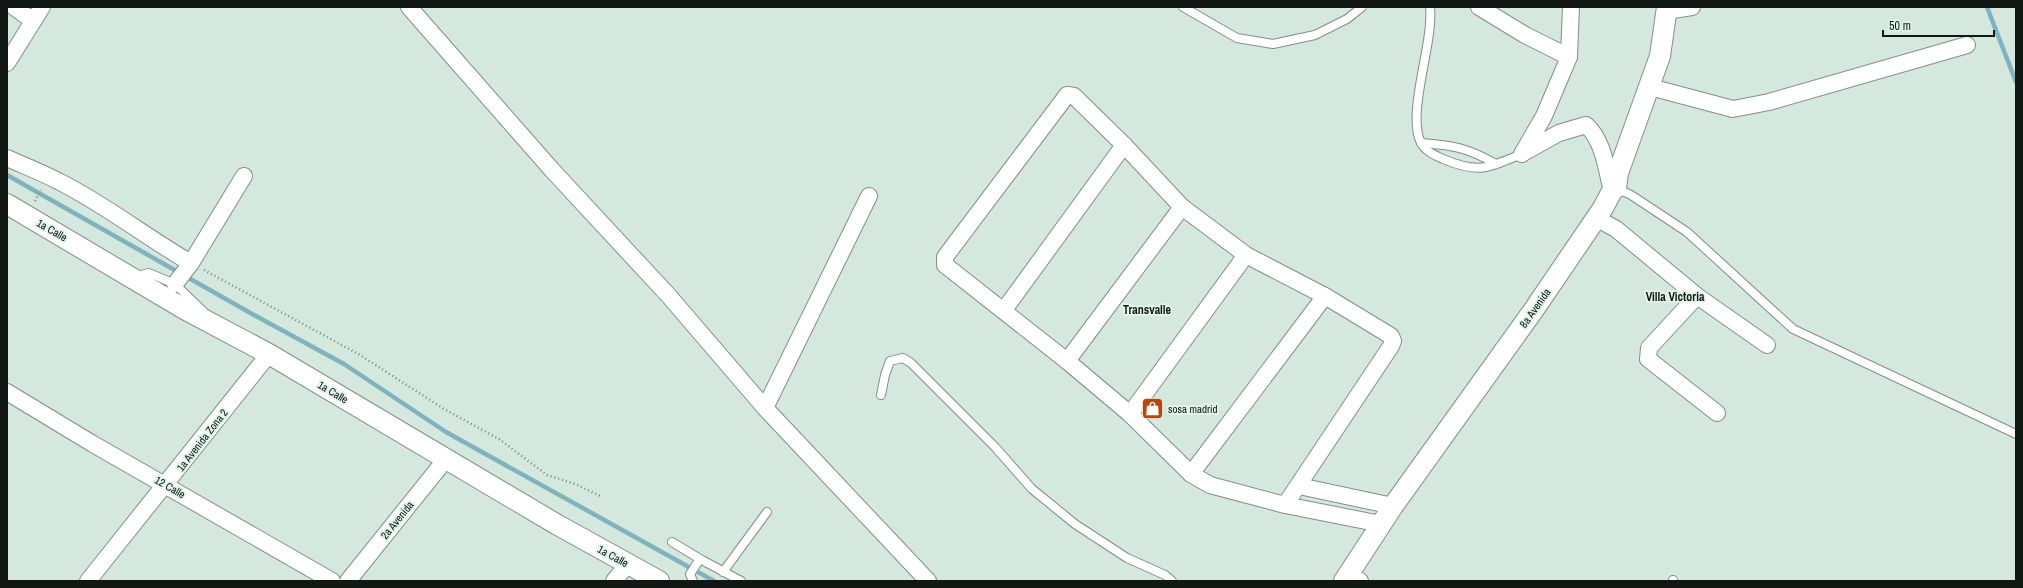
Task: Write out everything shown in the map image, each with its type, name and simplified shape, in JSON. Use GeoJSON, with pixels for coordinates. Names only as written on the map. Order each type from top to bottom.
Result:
{"type":"FeatureCollection","features":[{"type":"Feature","properties":{"kind":"street"},"geometry":{"type":"LineString","coordinates":[[14,7],[33,21]]}},
{"type":"Feature","properties":{"kind":"street"},"geometry":{"type":"LineString","coordinates":[[7,64],[42,7]]}},
{"type":"Feature","properties":{"kind":"street"},"geometry":{"type":"LineString","coordinates":[[409,7],[552,170],[668,295],[765,408],[928,581]]}},
{"type":"Feature","properties":{"kind":"street"},"geometry":{"type":"LineString","coordinates":[[1479,7],[1525,35],[1569,57]]}},
{"type":"Feature","properties":{"kind":"street"},"geometry":{"type":"LineString","coordinates":[[1522,154],[1544,116],[1569,57],[1571,7]]}},
{"type":"Feature","properties":{"kind":"street"},"geometry":{"type":"LineString","coordinates":[[1667,9],[1692,7]]}},
{"type":"Feature","properties":{"kind":"street","name":"8a Avenida"},"geometry":{"type":"LineString","coordinates":[[1351,579],[1381,524],[1393,506],[1535,308],[1614,189],[1618,173],[1660,56],[1667,9]]}},
{"type":"Feature","properties":{"kind":"street"},"geometry":{"type":"LineString","coordinates":[[1650,87],[1733,109],[1769,102],[1967,45]]}},
{"type":"Feature","properties":{"kind":"street"},"geometry":{"type":"LineString","coordinates":[[1285,506],[1393,341],[1391,336],[1325,296],[1246,255],[1182,207],[1124,145],[1074,96],[1067,95],[945,257],[945,265],[1004,310],[1130,414],[1191,474],[1210,485],[1285,506],[1381,524]]}},
{"type":"Feature","properties":{"kind":"street"},"geometry":{"type":"LineString","coordinates":[[1522,154],[1559,133],[1586,125],[1595,133],[1614,189]]}},
{"type":"Feature","properties":{"kind":"street"},"geometry":{"type":"LineString","coordinates":[[1004,310],[1124,145]]}},
{"type":"Feature","properties":{"kind":"street"},"geometry":{"type":"LineString","coordinates":[[7,158],[60,182],[82,194],[189,266]]}},
{"type":"Feature","properties":{"kind":"street"},"geometry":{"type":"LineString","coordinates":[[175,284],[189,266],[244,176]]}},
{"type":"Feature","properties":{"kind":"street"},"geometry":{"type":"LineString","coordinates":[[765,408],[869,196]]}},
{"type":"Feature","properties":{"kind":"street","name":"1a Calle"},"geometry":{"type":"LineString","coordinates":[[7,204],[130,278],[186,310],[269,354],[446,459],[659,581]]}},
{"type":"Feature","properties":{"kind":"street"},"geometry":{"type":"LineString","coordinates":[[1067,361],[1182,207]]}},
{"type":"Feature","properties":{"kind":"street"},"geometry":{"type":"LineString","coordinates":[[1596,218],[1616,229],[1697,296],[1767,345]]}},
{"type":"Feature","properties":{"kind":"street"},"geometry":{"type":"LineString","coordinates":[[1130,414],[1246,255]]}},
{"type":"Feature","properties":{"kind":"street"},"geometry":{"type":"LineString","coordinates":[[1191,474],[1325,296]]}},
{"type":"Feature","properties":{"kind":"street"},"geometry":{"type":"LineString","coordinates":[[1697,296],[1649,348],[1647,354],[1648,359],[1717,413]]}},
{"type":"Feature","properties":{"kind":"street","name":"1a Avenida Zona 2"},"geometry":{"type":"LineString","coordinates":[[88,581],[269,354]]}},
{"type":"Feature","properties":{"kind":"street","name":"12 Calle"},"geometry":{"type":"LineString","coordinates":[[7,392],[93,444],[332,581]]}},
{"type":"Feature","properties":{"kind":"street","name":"2a Avenida"},"geometry":{"type":"LineString","coordinates":[[348,581],[446,459]]}},
{"type":"Feature","properties":{"kind":"street"},"geometry":{"type":"LineString","coordinates":[[1299,486],[1393,506]]}},
{"type":"Feature","properties":{"kind":"street"},"geometry":{"type":"LineString","coordinates":[[614,581],[628,564]]}},
{"type":"Feature","properties":{"kind":"lane"},"geometry":{"type":"LineString","coordinates":[[1183,7],[1237,38],[1273,44],[1315,35],[1347,19],[1362,7]]}},
{"type":"Feature","properties":{"kind":"lane"},"geometry":{"type":"LineString","coordinates":[[1430,7],[1430,29],[1422,74],[1417,124],[1421,143],[1430,154],[1461,166],[1478,169],[1522,154]]}},
{"type":"Feature","properties":{"kind":"lane"},"geometry":{"type":"LineString","coordinates":[[1421,143],[1454,146],[1475,152],[1496,164]]}},
{"type":"Feature","properties":{"kind":"lane"},"geometry":{"type":"LineString","coordinates":[[1614,189],[1631,195],[1687,232],[1793,329],[2016,434]]}},
{"type":"Feature","properties":{"kind":"lane"},"geometry":{"type":"LineString","coordinates":[[130,278],[149,273],[175,284],[199,305],[215,325]]}},
{"type":"Feature","properties":{"kind":"lane"},"geometry":{"type":"LineString","coordinates":[[880,395],[890,361],[903,358],[911,363],[995,447],[1032,489],[1075,524],[1128,558],[1165,575],[1172,581]]}},
{"type":"Feature","properties":{"kind":"lane"},"geometry":{"type":"LineString","coordinates":[[723,572],[767,512]]}},
{"type":"Feature","properties":{"kind":"lane"},"geometry":{"type":"LineString","coordinates":[[672,542],[698,561],[741,581]]}},
{"type":"Feature","properties":{"kind":"lane"},"geometry":{"type":"LineString","coordinates":[[691,577],[698,561]]}},
{"type":"Feature","properties":{"kind":"path"},"geometry":{"type":"LineString","coordinates":[[36,199],[41,189]]}},
{"type":"Feature","properties":{"kind":"path"},"geometry":{"type":"LineString","coordinates":[[189,266],[360,356],[444,409],[498,439],[547,475],[575,484],[600,496]]}},
{"type":"Feature","properties":{"kind":"waterway"},"geometry":{"type":"LineString","coordinates":[[1987,7],[2016,82]]}},
{"type":"Feature","properties":{"kind":"waterway"},"geometry":{"type":"LineString","coordinates":[[7,175],[254,315],[344,364],[446,432],[714,581]]}},
{"type":"Feature","properties":{"kind":"place","name":"sosa madrid"},"geometry":{"type":"Point","coordinates":[1153,409]}},
{"type":"Feature","properties":{"kind":"district","name":"Villa Victoria"},"geometry":{"type":"Point","coordinates":[1675,297]}},
{"type":"Feature","properties":{"kind":"district","name":"Transvalle"},"geometry":{"type":"Point","coordinates":[1147,310]}}]}
